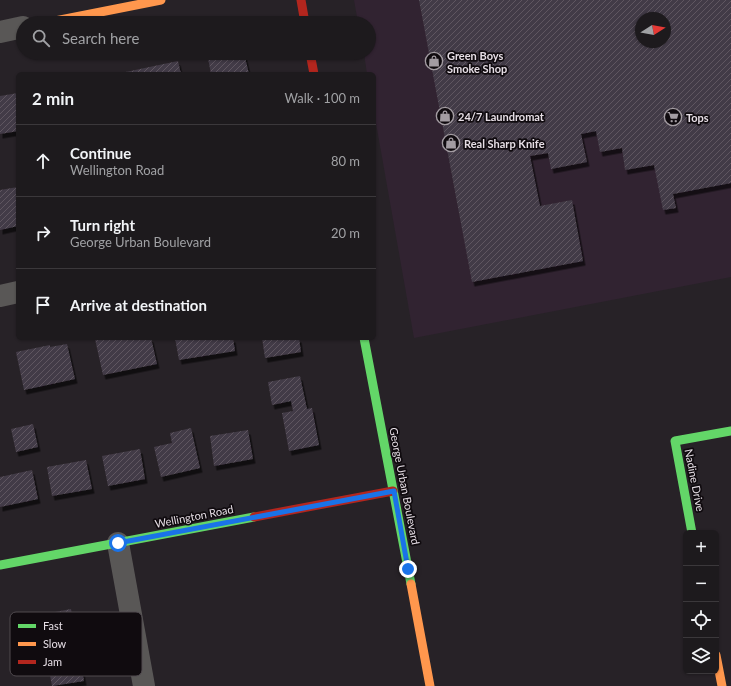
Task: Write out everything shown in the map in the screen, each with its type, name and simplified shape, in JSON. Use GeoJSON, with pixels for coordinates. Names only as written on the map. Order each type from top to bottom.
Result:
{"type":"FeatureCollection","features":[{"type":"Feature","properties":{"kind":"street"},"geometry":{"type":"LineString","coordinates":[[80,16],[161,0]]}},
{"type":"Feature","properties":{"kind":"street"},"geometry":{"type":"LineString","coordinates":[[301,0],[304,16]]}},
{"type":"Feature","properties":{"kind":"street"},"geometry":{"type":"LineString","coordinates":[[0,32],[16,29]]}},
{"type":"Feature","properties":{"kind":"street"},"geometry":{"type":"LineString","coordinates":[[311,60],[314,72]]}},
{"type":"Feature","properties":{"kind":"street"},"geometry":{"type":"LineString","coordinates":[[0,296],[16,292]]}},
{"type":"Feature","properties":{"kind":"street","name":"George Urban Boulevard"},"geometry":{"type":"LineString","coordinates":[[364,340],[430,686]]}},
{"type":"Feature","properties":{"kind":"street","name":"Nadine Drive"},"geometry":{"type":"LineString","coordinates":[[691,530],[675,441],[731,431]]}},
{"type":"Feature","properties":{"kind":"street","name":"Wellington Road"},"geometry":{"type":"LineString","coordinates":[[0,566],[394,491]]}},
{"type":"Feature","properties":{"kind":"street"},"geometry":{"type":"LineString","coordinates":[[118,543],[131,612]]}},
{"type":"Feature","properties":{"kind":"street"},"geometry":{"type":"LineString","coordinates":[[719,670],[722,686]]}},
{"type":"Feature","properties":{"kind":"street"},"geometry":{"type":"LineString","coordinates":[[142,675],[144,686]]}},
{"type":"Feature","properties":{"kind":"shaded area"},"geometry":{"type":"Polygon","coordinates":[[[354,0],[731,0],[731,277],[414,338],[376,123],[376,72],[367,72],[365,60],[376,60],[376,16],[357,16],[354,0]]]}},
{"type":"Feature","properties":{"kind":"building"},"geometry":{"type":"Polygon","coordinates":[[[419,0],[731,0],[731,183],[673,194],[676,208],[663,210],[654,165],[625,170],[622,148],[600,152],[596,131],[581,134],[587,162],[551,169],[548,153],[530,156],[540,206],[572,200],[583,261],[472,282],[419,0]]]}},
{"type":"Feature","properties":{"kind":"building"},"geometry":{"type":"Polygon","coordinates":[[[208,60],[246,60],[249,72],[211,72],[208,60]]]}},
{"type":"Feature","properties":{"kind":"building"},"geometry":{"type":"Polygon","coordinates":[[[178,61],[181,72],[126,72],[178,61]]]}},
{"type":"Feature","properties":{"kind":"building"},"geometry":{"type":"Polygon","coordinates":[[[16,93],[16,131],[0,134],[0,96],[16,93]]]}},
{"type":"Feature","properties":{"kind":"building"},"geometry":{"type":"Polygon","coordinates":[[[16,187],[16,226],[0,230],[0,190],[16,187]]]}},
{"type":"Feature","properties":{"kind":"building"},"geometry":{"type":"Polygon","coordinates":[[[95,340],[151,340],[157,364],[103,375],[95,340]]]}},
{"type":"Feature","properties":{"kind":"building"},"geometry":{"type":"Polygon","coordinates":[[[175,340],[233,340],[235,351],[179,360],[175,340]]]}},
{"type":"Feature","properties":{"kind":"building"},"geometry":{"type":"Polygon","coordinates":[[[262,340],[299,340],[301,352],[265,358],[262,340]]]}},
{"type":"Feature","properties":{"kind":"building"},"geometry":{"type":"Polygon","coordinates":[[[67,344],[75,379],[24,390],[16,352],[50,345],[50,347],[67,344]]]}},
{"type":"Feature","properties":{"kind":"building"},"geometry":{"type":"Polygon","coordinates":[[[300,376],[307,409],[312,408],[319,445],[289,451],[282,413],[293,411],[291,401],[272,405],[268,382],[300,376]]]}},
{"type":"Feature","properties":{"kind":"building"},"geometry":{"type":"Polygon","coordinates":[[[33,424],[38,447],[16,452],[11,429],[33,424]]]}},
{"type":"Feature","properties":{"kind":"building"},"geometry":{"type":"Polygon","coordinates":[[[191,428],[200,468],[161,477],[154,447],[172,443],[170,433],[191,428]]]}},
{"type":"Feature","properties":{"kind":"building"},"geometry":{"type":"Polygon","coordinates":[[[248,430],[253,459],[214,466],[210,436],[248,430]]]}},
{"type":"Feature","properties":{"kind":"building"},"geometry":{"type":"Polygon","coordinates":[[[140,449],[145,479],[108,486],[102,456],[140,449]]]}},
{"type":"Feature","properties":{"kind":"building"},"geometry":{"type":"Polygon","coordinates":[[[86,460],[92,489],[52,496],[47,467],[86,460]]]}},
{"type":"Feature","properties":{"kind":"building"},"geometry":{"type":"Polygon","coordinates":[[[32,470],[38,499],[0,507],[0,477],[32,470]]]}},
{"type":"Feature","properties":{"kind":"building"},"geometry":{"type":"Polygon","coordinates":[[[71,609],[72,612],[55,612],[71,609]]]}},
{"type":"Feature","properties":{"kind":"building"},"geometry":{"type":"Polygon","coordinates":[[[50,676],[83,676],[84,681],[52,686],[50,676]]]}},
{"type":"Feature","properties":{"kind":"traffic: fast"},"geometry":{"type":"LineString","coordinates":[[364,340],[411,584]]}},
{"type":"Feature","properties":{"kind":"traffic: fast"},"geometry":{"type":"LineString","coordinates":[[691,530],[675,441],[731,431]]}},
{"type":"Feature","properties":{"kind":"traffic: fast"},"geometry":{"type":"LineString","coordinates":[[0,565],[254,517]]}},
{"type":"Feature","properties":{"kind":"traffic: slow"},"geometry":{"type":"LineString","coordinates":[[80,16],[161,0]]}},
{"type":"Feature","properties":{"kind":"traffic: slow"},"geometry":{"type":"LineString","coordinates":[[411,584],[430,686]]}},
{"type":"Feature","properties":{"kind":"traffic: slow"},"geometry":{"type":"LineString","coordinates":[[719,670],[722,686]]}},
{"type":"Feature","properties":{"kind":"traffic: jam"},"geometry":{"type":"LineString","coordinates":[[301,0],[304,16]]}},
{"type":"Feature","properties":{"kind":"traffic: jam"},"geometry":{"type":"LineString","coordinates":[[311,60],[314,72]]}},
{"type":"Feature","properties":{"kind":"traffic: jam"},"geometry":{"type":"LineString","coordinates":[[254,517],[393,491]]}},
{"type":"Feature","properties":{"kind":"place","name":"Green Boys Smoke Shop"},"geometry":{"type":"Point","coordinates":[434,61]}},
{"type":"Feature","properties":{"kind":"place","name":"24/7 Laundromat"},"geometry":{"type":"Point","coordinates":[445,116]}},
{"type":"Feature","properties":{"kind":"place","name":"Tops"},"geometry":{"type":"Point","coordinates":[673,117]}},
{"type":"Feature","properties":{"kind":"place","name":"Real Sharp Knife"},"geometry":{"type":"Point","coordinates":[451,143]}},
{"type":"Feature","properties":{"kind":"route"},"geometry":{"type":"LineString","coordinates":[[118,543],[394,491],[408,569]]}}]}
